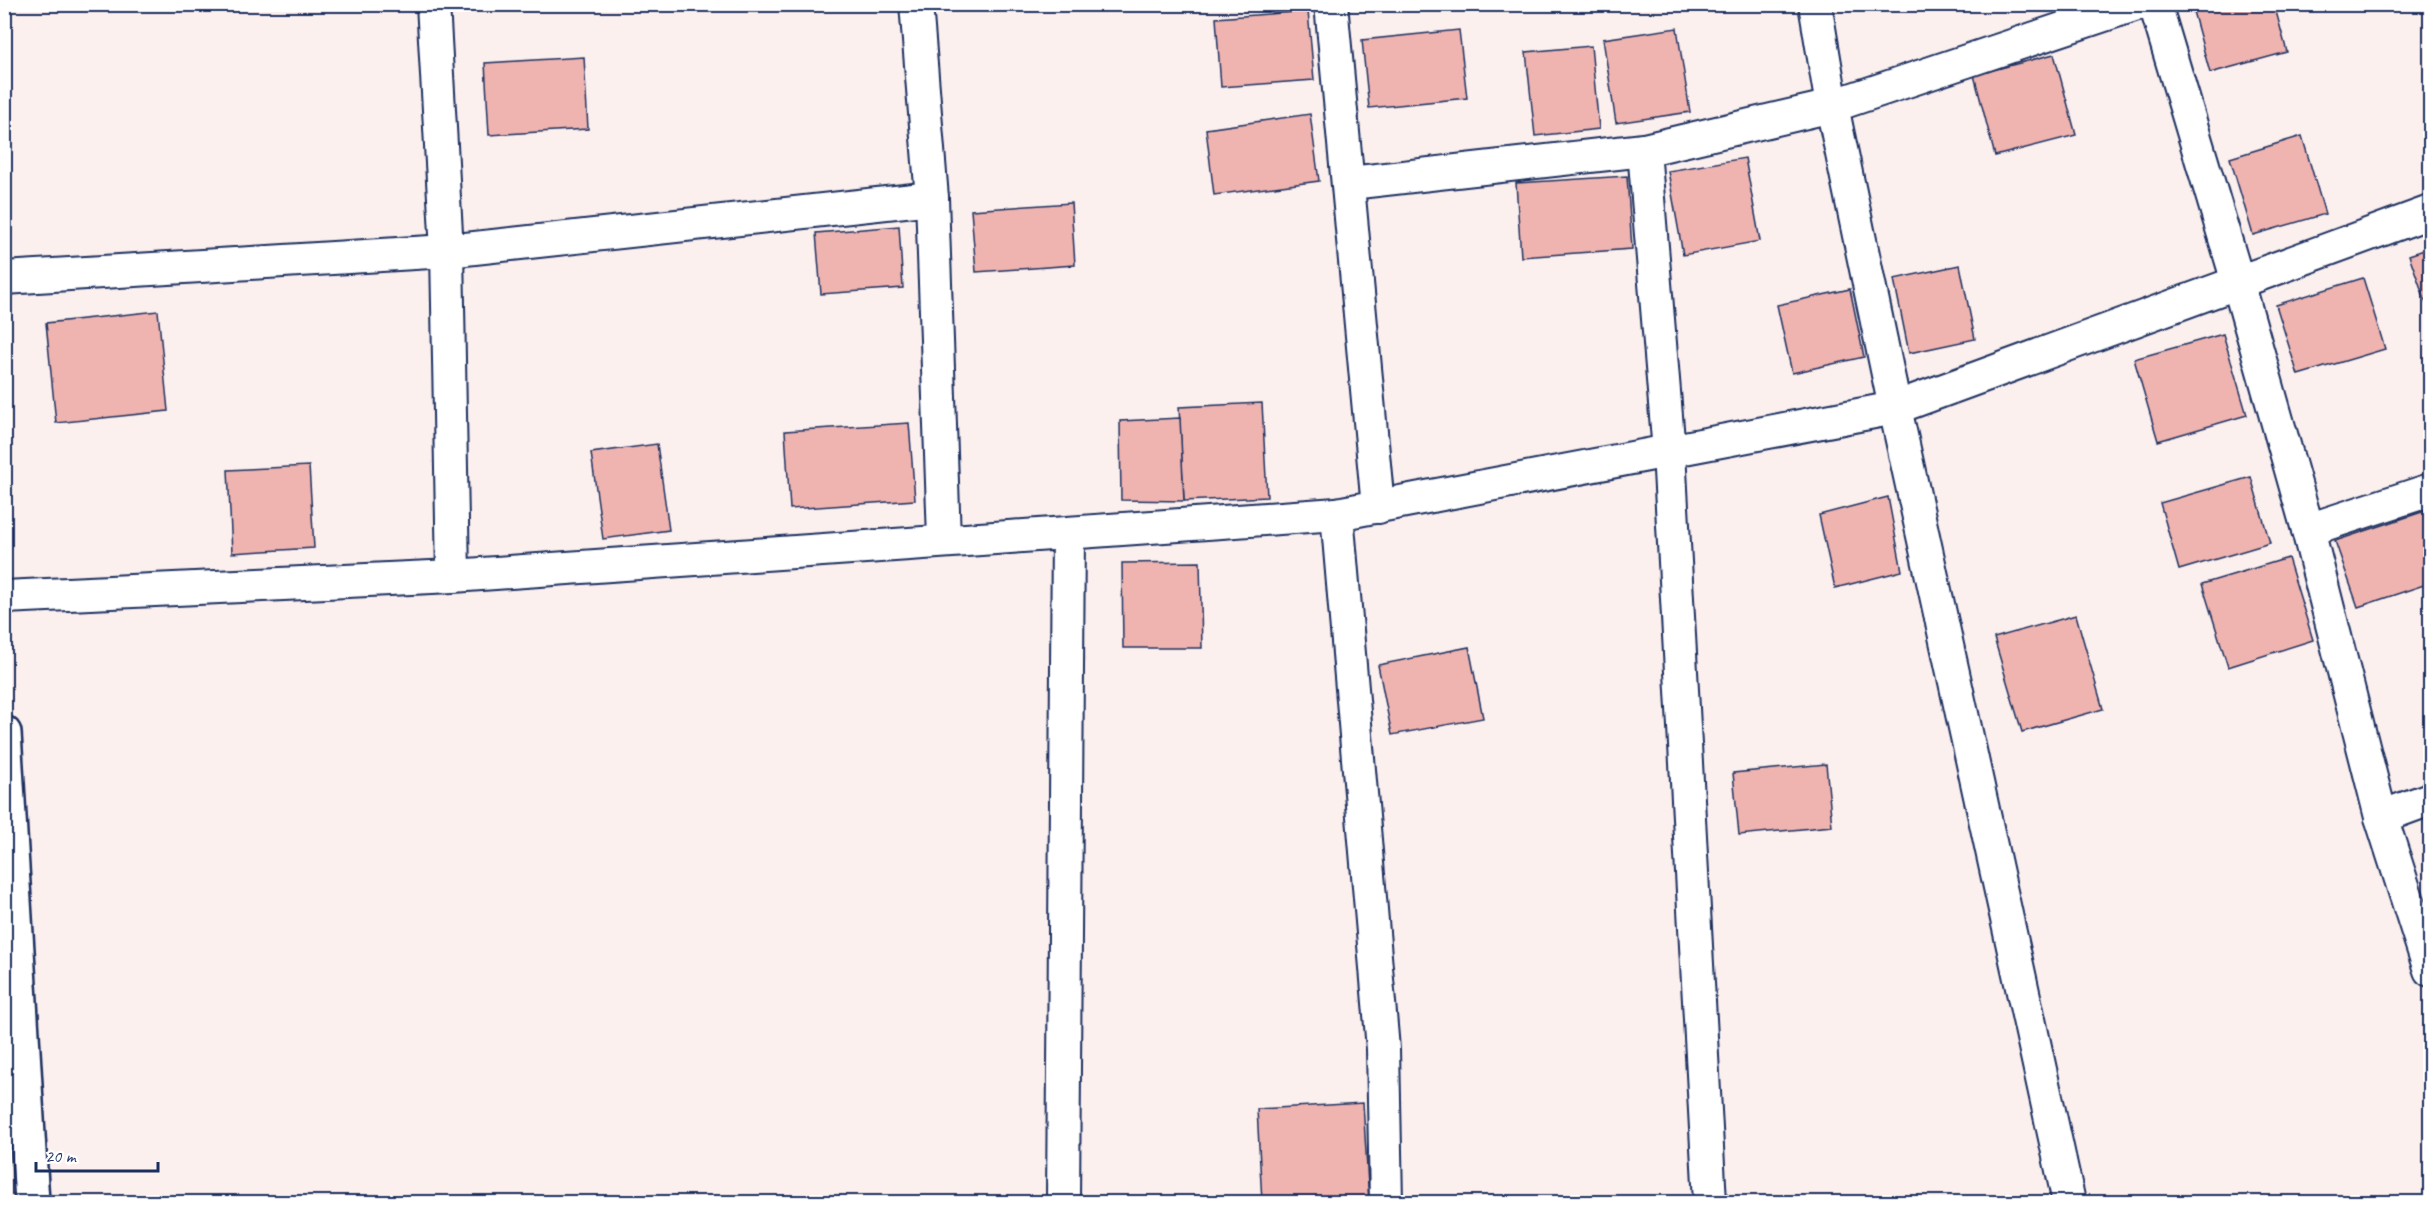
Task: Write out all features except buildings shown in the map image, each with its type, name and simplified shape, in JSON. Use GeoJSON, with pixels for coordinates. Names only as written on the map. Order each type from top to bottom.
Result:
{"type":"FeatureCollection","features":[{"type":"Feature","properties":{"kind":"main road"},"geometry":{"type":"LineString","coordinates":[[4,733],[33,1203]]}},
{"type":"Feature","properties":{"kind":"street"},"geometry":{"type":"LineString","coordinates":[[433,4],[447,251],[453,576]]}},
{"type":"Feature","properties":{"kind":"street"},"geometry":{"type":"LineString","coordinates":[[916,4],[932,198],[944,539]]}},
{"type":"Feature","properties":{"kind":"street"},"geometry":{"type":"LineString","coordinates":[[1331,4],[1350,183],[1378,507]]}},
{"type":"Feature","properties":{"kind":"street"},"geometry":{"type":"LineString","coordinates":[[1815,4],[1832,106],[1895,408],[2069,1203]]}},
{"type":"Feature","properties":{"kind":"street"},"geometry":{"type":"LineString","coordinates":[[1350,183],[1644,150],[1832,106],[2137,4]]}},
{"type":"Feature","properties":{"kind":"street"},"geometry":{"type":"LineString","coordinates":[[2155,4],[2238,282],[2308,530],[2381,817],[2430,970]]}},
{"type":"Feature","properties":{"kind":"street"},"geometry":{"type":"LineString","coordinates":[[1644,150],[1669,452],[1710,1203]]}},
{"type":"Feature","properties":{"kind":"street"},"geometry":{"type":"LineString","coordinates":[[4,278],[447,251],[932,198]]}},
{"type":"Feature","properties":{"kind":"street"},"geometry":{"type":"LineString","coordinates":[[4,597],[453,576],[944,539],[1068,534],[1337,514],[1895,408],[2430,212]]}},
{"type":"Feature","properties":{"kind":"street"},"geometry":{"type":"LineString","coordinates":[[2308,530],[2430,489]]}},
{"type":"Feature","properties":{"kind":"street"},"geometry":{"type":"LineString","coordinates":[[1337,514],[1383,1050],[1386,1203]]}},
{"type":"Feature","properties":{"kind":"street"},"geometry":{"type":"LineString","coordinates":[[1063,1203],[1068,534]]}},
{"type":"Feature","properties":{"kind":"street"},"geometry":{"type":"LineString","coordinates":[[2381,817],[2430,799]]}}]}
